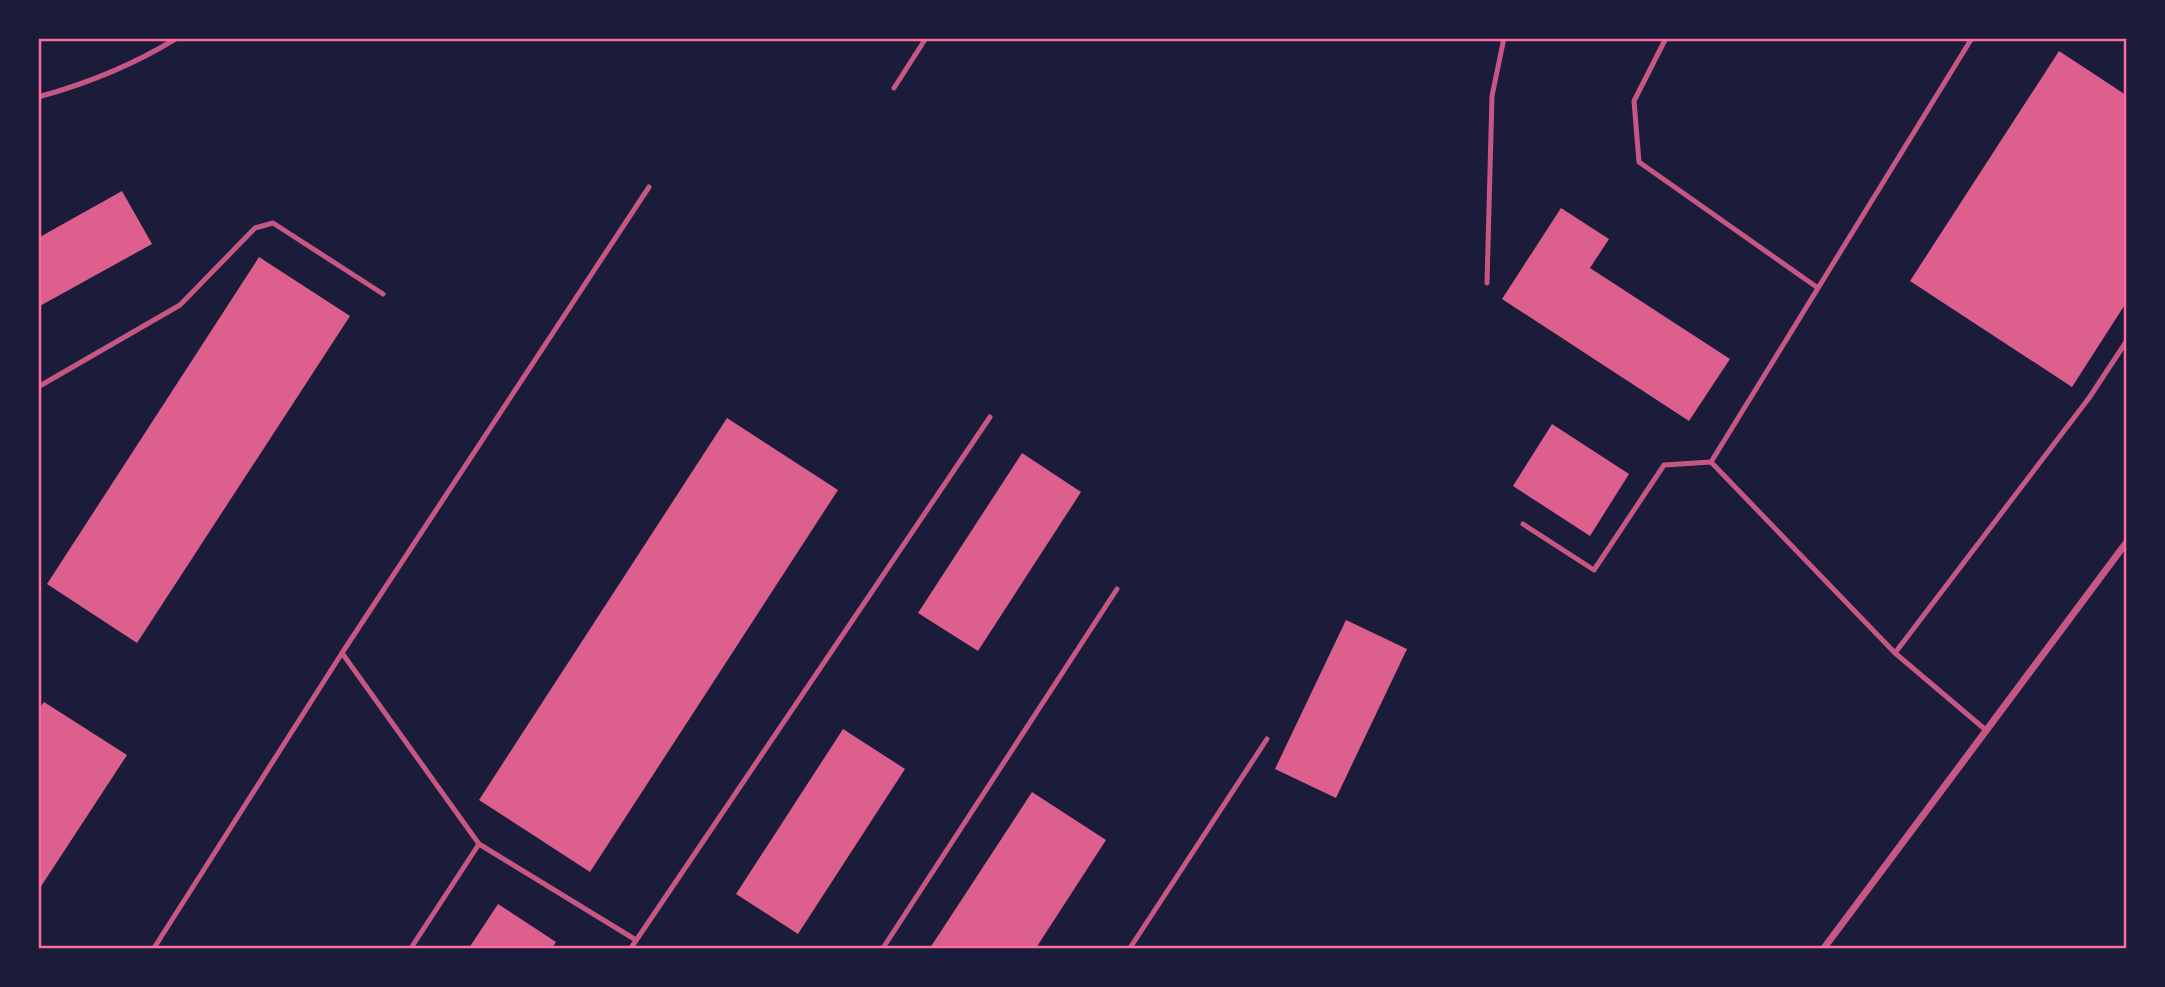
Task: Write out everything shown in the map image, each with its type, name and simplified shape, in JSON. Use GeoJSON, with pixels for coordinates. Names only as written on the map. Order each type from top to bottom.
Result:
{"type":"FeatureCollection","features":[{"type":"Feature","properties":{"kind":"street"},"geometry":{"type":"LineString","coordinates":[[1824,948],[2126,543]]}},
{"type":"Feature","properties":{"kind":"lane"},"geometry":{"type":"LineString","coordinates":[[38,97],[69,89],[156,51],[177,38]]}},
{"type":"Feature","properties":{"kind":"lane"},"geometry":{"type":"LineString","coordinates":[[894,88],[926,38]]}},
{"type":"Feature","properties":{"kind":"lane"},"geometry":{"type":"LineString","coordinates":[[1487,283],[1492,96],[1504,38]]}},
{"type":"Feature","properties":{"kind":"lane"},"geometry":{"type":"LineString","coordinates":[[1666,38],[1634,101],[1639,162],[1818,288]]}},
{"type":"Feature","properties":{"kind":"lane"},"geometry":{"type":"LineString","coordinates":[[1711,462],[1972,38]]}},
{"type":"Feature","properties":{"kind":"lane"},"geometry":{"type":"LineString","coordinates":[[154,948],[342,653],[649,187]]}},
{"type":"Feature","properties":{"kind":"lane"},"geometry":{"type":"LineString","coordinates":[[38,387],[180,305],[255,228],[273,222],[383,294]]}},
{"type":"Feature","properties":{"kind":"lane"},"geometry":{"type":"LineString","coordinates":[[1895,653],[2089,398],[2126,342]]}},
{"type":"Feature","properties":{"kind":"lane"},"geometry":{"type":"LineString","coordinates":[[631,948],[990,417]]}},
{"type":"Feature","properties":{"kind":"lane"},"geometry":{"type":"LineString","coordinates":[[1523,524],[1594,570],[1664,465],[1711,462],[1895,653],[1987,731]]}},
{"type":"Feature","properties":{"kind":"lane"},"geometry":{"type":"LineString","coordinates":[[883,948],[1116,589]]}},
{"type":"Feature","properties":{"kind":"lane"},"geometry":{"type":"LineString","coordinates":[[342,653],[479,844],[636,940]]}},
{"type":"Feature","properties":{"kind":"lane"},"geometry":{"type":"LineString","coordinates":[[1130,948],[1267,739]]}},
{"type":"Feature","properties":{"kind":"lane"},"geometry":{"type":"LineString","coordinates":[[411,948],[479,844]]}},
{"type":"Feature","properties":{"kind":"building"},"geometry":{"type":"Polygon","coordinates":[[[2059,51],[2126,95],[2126,303],[2072,387],[1910,281],[2059,51]]]}},
{"type":"Feature","properties":{"kind":"building"},"geometry":{"type":"Polygon","coordinates":[[[122,191],[152,244],[38,307],[38,238],[122,191]]]}},
{"type":"Feature","properties":{"kind":"building"},"geometry":{"type":"Polygon","coordinates":[[[1561,208],[1609,239],[1590,268],[1730,359],[1689,421],[1502,299],[1561,208]]]}},
{"type":"Feature","properties":{"kind":"building"},"geometry":{"type":"Polygon","coordinates":[[[259,257],[350,316],[137,643],[47,584],[259,257]]]}},
{"type":"Feature","properties":{"kind":"building"},"geometry":{"type":"Polygon","coordinates":[[[727,418],[838,490],[590,872],[479,800],[727,418]]]}},
{"type":"Feature","properties":{"kind":"building"},"geometry":{"type":"Polygon","coordinates":[[[1552,424],[1629,474],[1590,536],[1513,486],[1552,424]]]}},
{"type":"Feature","properties":{"kind":"building"},"geometry":{"type":"Polygon","coordinates":[[[1022,453],[1081,492],[978,651],[918,613],[1022,453]]]}},
{"type":"Feature","properties":{"kind":"building"},"geometry":{"type":"Polygon","coordinates":[[[1346,620],[1407,649],[1336,798],[1275,769],[1346,620]]]}},
{"type":"Feature","properties":{"kind":"building"},"geometry":{"type":"Polygon","coordinates":[[[44,702],[127,755],[38,891],[38,710],[44,702]]]}},
{"type":"Feature","properties":{"kind":"building"},"geometry":{"type":"Polygon","coordinates":[[[843,729],[905,769],[798,934],[736,894],[843,729]]]}},
{"type":"Feature","properties":{"kind":"building"},"geometry":{"type":"Polygon","coordinates":[[[1032,792],[1106,840],[1036,948],[930,948],[1032,792]]]}},
{"type":"Feature","properties":{"kind":"building"},"geometry":{"type":"Polygon","coordinates":[[[498,904],[556,942],[552,948],[469,948],[498,904]]]}}]}
